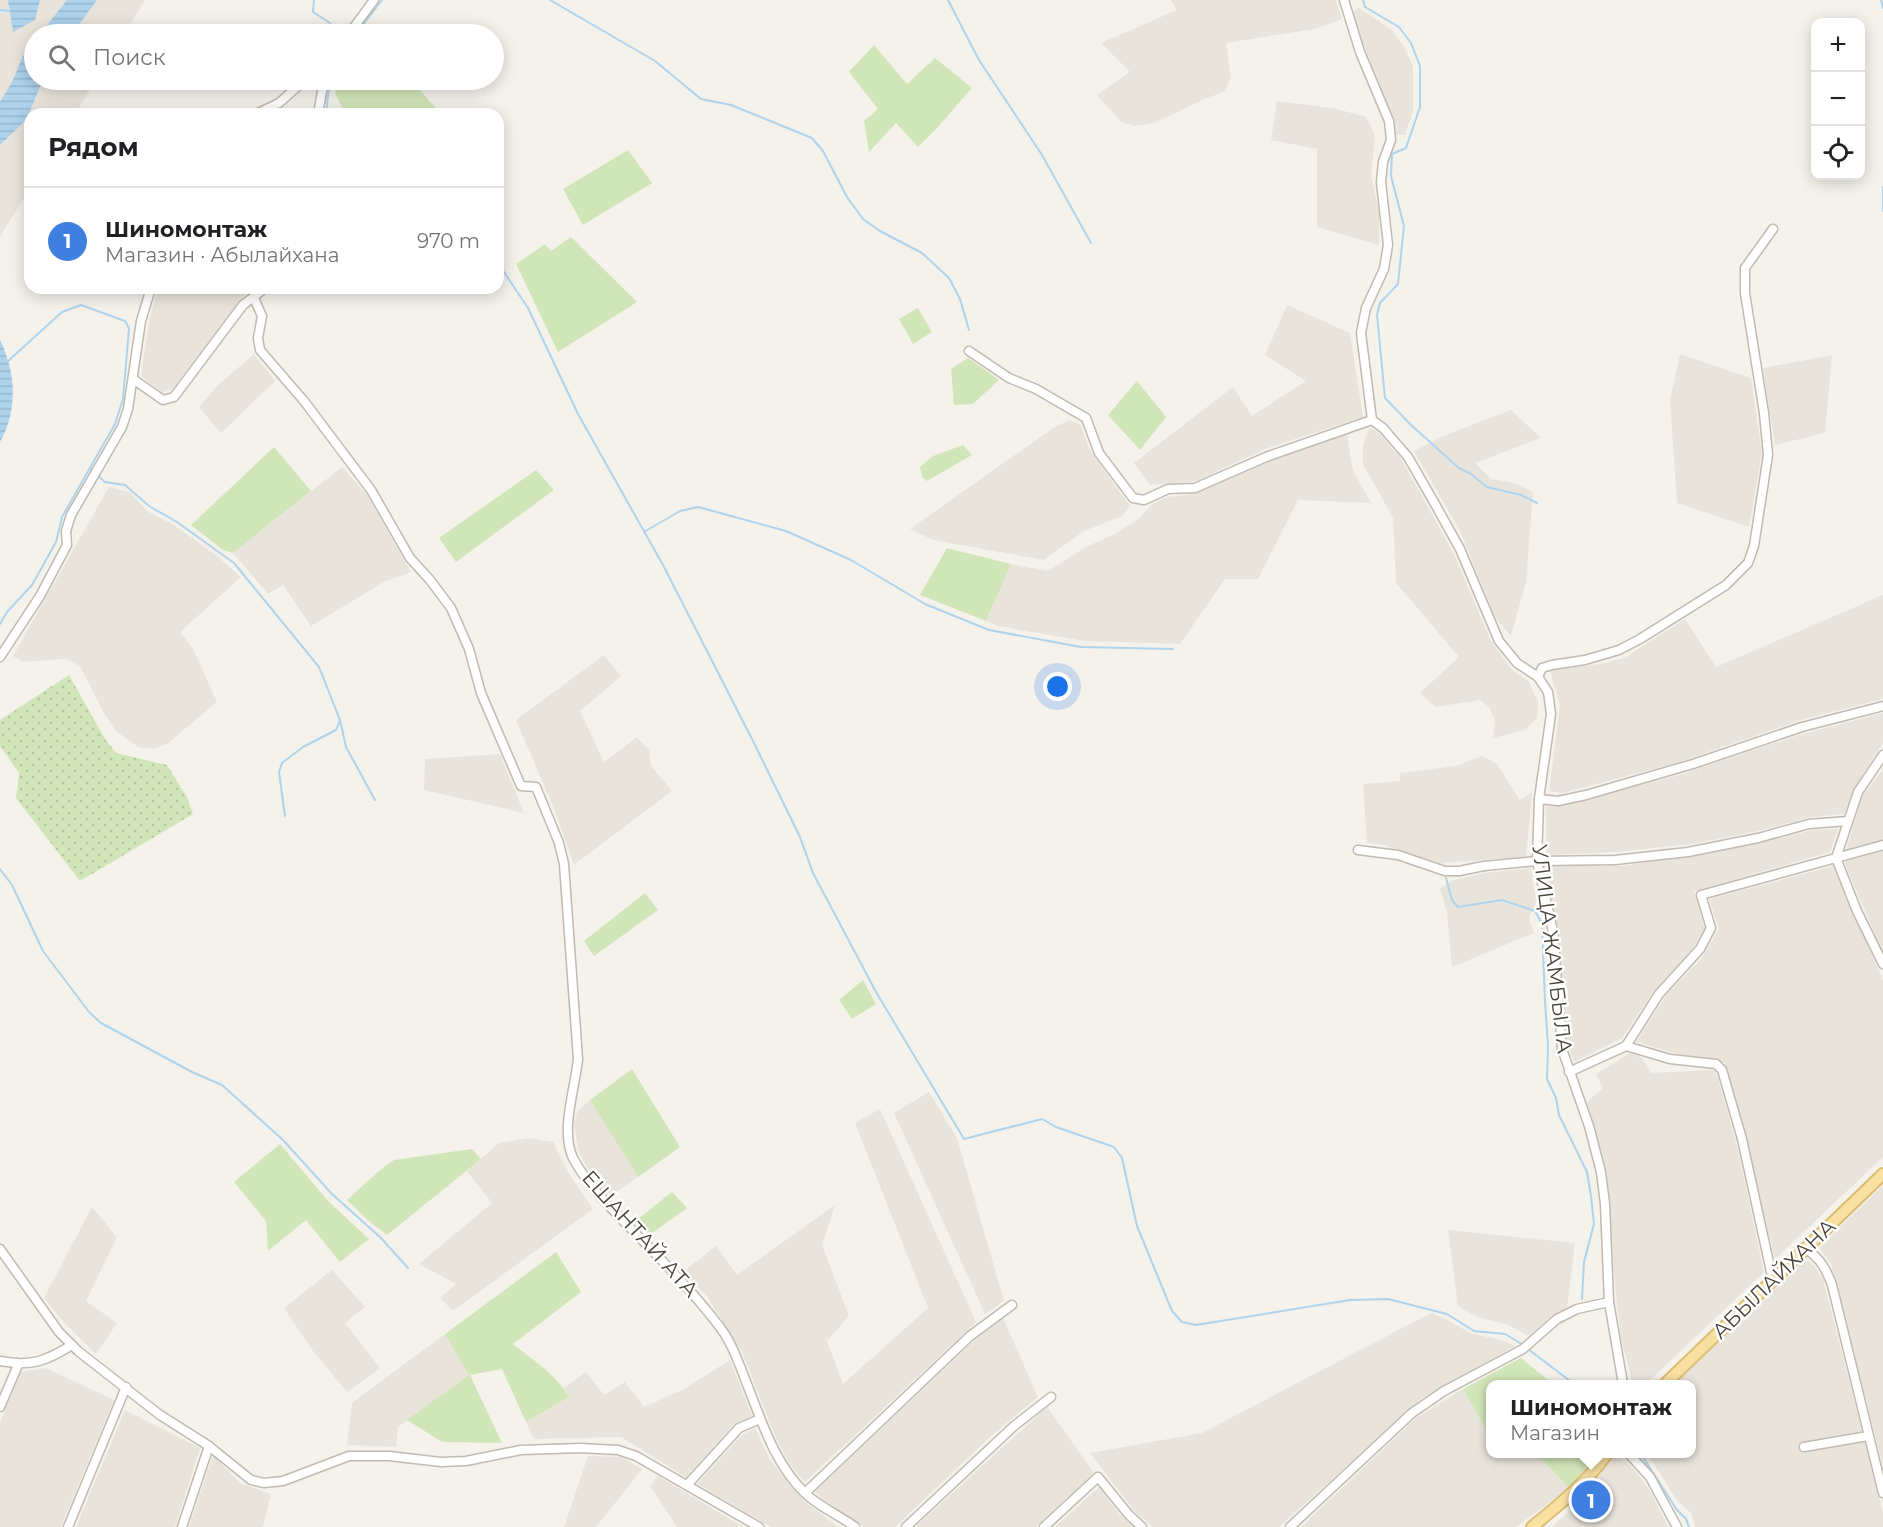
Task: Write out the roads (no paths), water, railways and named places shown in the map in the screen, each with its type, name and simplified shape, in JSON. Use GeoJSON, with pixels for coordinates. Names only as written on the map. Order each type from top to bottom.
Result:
{"type":"FeatureCollection","features":[{"type":"Feature","properties":{"kind":"main road","name":"АБЫЛАЙХАНА"},"geometry":{"type":"LineString","coordinates":[[1669,1380],[1883,1174]]}},
{"type":"Feature","properties":{"kind":"main road"},"geometry":{"type":"LineString","coordinates":[[1532,1527],[1592,1475],[1604,1458]]}},
{"type":"Feature","properties":{"kind":"street"},"geometry":{"type":"LineString","coordinates":[[356,24],[374,0]]}},
{"type":"Feature","properties":{"kind":"street"},"geometry":{"type":"LineString","coordinates":[[969,351],[1009,378],[1036,389],[1086,418],[1099,453],[1132,498],[1144,500],[1168,489],[1196,488],[1266,457],[1372,420],[1361,333],[1366,308],[1384,269],[1387,253],[1381,182],[1383,162],[1391,140],[1389,121],[1360,52],[1344,0]]}},
{"type":"Feature","properties":{"kind":"street"},"geometry":{"type":"LineString","coordinates":[[269,108],[279,103],[294,90]]}},
{"type":"Feature","properties":{"kind":"street"},"geometry":{"type":"LineString","coordinates":[[319,108],[322,90]]}},
{"type":"Feature","properties":{"kind":"street"},"geometry":{"type":"LineString","coordinates":[[1538,677],[1542,668],[1608,654],[1640,639],[1726,585],[1748,563],[1754,546],[1768,455],[1764,413],[1745,293],[1745,268],[1773,229]]}},
{"type":"Feature","properties":{"kind":"street"},"geometry":{"type":"LineString","coordinates":[[0,657],[40,596],[67,545],[66,531],[71,515],[123,427],[128,409],[141,321],[149,294]]}},
{"type":"Feature","properties":{"kind":"street"},"geometry":{"type":"LineString","coordinates":[[133,379],[163,400],[174,397],[243,305],[258,294]]}},
{"type":"Feature","properties":{"kind":"street","name":"ЕШАНТАЙ АТА"},"geometry":{"type":"LineString","coordinates":[[254,298],[262,316],[258,338],[260,350],[304,401],[371,490],[410,558],[451,608],[470,649],[482,693],[521,786],[536,787],[560,843],[564,864],[578,1059],[567,1123],[568,1143],[573,1157],[589,1183],[608,1206],[695,1295],[722,1329],[736,1357],[768,1439],[781,1462],[805,1493],[822,1507],[841,1516],[855,1527]]}},
{"type":"Feature","properties":{"kind":"street","name":"УЛИЦА ЖАМБЫЛА"},"geometry":{"type":"LineString","coordinates":[[1372,420],[1383,428],[1408,457],[1460,549],[1500,640],[1517,663],[1538,677],[1548,692],[1551,714],[1539,799],[1537,861],[1553,931],[1562,1049],[1589,1126],[1601,1172],[1609,1302],[1622,1380]]}},
{"type":"Feature","properties":{"kind":"street"},"geometry":{"type":"LineString","coordinates":[[1539,799],[1558,801],[1586,795],[1693,764],[1802,727],[1883,706]]}},
{"type":"Feature","properties":{"kind":"street"},"geometry":{"type":"LineString","coordinates":[[1882,962],[1857,911],[1836,858],[1858,792],[1883,755]]}},
{"type":"Feature","properties":{"kind":"street"},"geometry":{"type":"LineString","coordinates":[[1358,850],[1398,855],[1445,871],[1459,871],[1537,861],[1615,860],[1688,852],[1758,838],[1809,824],[1848,821]]}},
{"type":"Feature","properties":{"kind":"street"},"geometry":{"type":"LineString","coordinates":[[1569,1072],[1626,1046],[1659,994],[1700,949],[1711,928],[1701,895],[1883,846]]}},
{"type":"Feature","properties":{"kind":"street"},"geometry":{"type":"LineString","coordinates":[[1626,1046],[1670,1059],[1716,1064],[1722,1070],[1742,1139],[1773,1281]]}},
{"type":"Feature","properties":{"kind":"street"},"geometry":{"type":"LineString","coordinates":[[0,1249],[59,1332],[72,1345],[160,1415],[209,1446],[251,1480],[264,1483],[283,1481],[350,1456],[389,1456],[458,1462],[521,1450],[579,1448],[618,1450],[636,1456],[759,1527]]}},
{"type":"Feature","properties":{"kind":"street"},"geometry":{"type":"LineString","coordinates":[[1806,1249],[1818,1257],[1825,1266],[1832,1285],[1883,1493]]}},
{"type":"Feature","properties":{"kind":"street"},"geometry":{"type":"LineString","coordinates":[[1290,1527],[1412,1413],[1444,1391],[1523,1349],[1557,1319],[1578,1310],[1609,1302]]}},
{"type":"Feature","properties":{"kind":"street"},"geometry":{"type":"LineString","coordinates":[[805,1493],[970,1336],[1012,1305]]}},
{"type":"Feature","properties":{"kind":"street"},"geometry":{"type":"LineString","coordinates":[[0,1361],[18,1365],[39,1362],[72,1345]]}},
{"type":"Feature","properties":{"kind":"street"},"geometry":{"type":"LineString","coordinates":[[0,1407],[18,1365]]}},
{"type":"Feature","properties":{"kind":"street"},"geometry":{"type":"LineString","coordinates":[[68,1527],[126,1388]]}},
{"type":"Feature","properties":{"kind":"street"},"geometry":{"type":"LineString","coordinates":[[906,1527],[1014,1426],[1051,1397]]}},
{"type":"Feature","properties":{"kind":"street"},"geometry":{"type":"LineString","coordinates":[[687,1485],[739,1428],[760,1419]]}},
{"type":"Feature","properties":{"kind":"street"},"geometry":{"type":"LineString","coordinates":[[1804,1448],[1868,1436]]}},
{"type":"Feature","properties":{"kind":"street"},"geometry":{"type":"LineString","coordinates":[[182,1527],[209,1446]]}},
{"type":"Feature","properties":{"kind":"street"},"geometry":{"type":"LineString","coordinates":[[1633,1458],[1650,1477],[1677,1527]]}},
{"type":"Feature","properties":{"kind":"street"},"geometry":{"type":"LineString","coordinates":[[1044,1527],[1098,1477],[1129,1515],[1142,1527]]}},
{"type":"Feature","properties":{"kind":"water"},"geometry":{"type":"Polygon","coordinates":[[[8,0],[40,0],[35,20],[13,32],[8,0]]]}},
{"type":"Feature","properties":{"kind":"water"},"geometry":{"type":"Polygon","coordinates":[[[67,0],[97,0],[79,24],[48,24],[67,0]]]}},
{"type":"Feature","properties":{"kind":"water"},"geometry":{"type":"Polygon","coordinates":[[[23,56],[24,90],[39,90],[31,108],[24,108],[24,122],[0,145],[0,102],[23,56]]]}},
{"type":"Feature","properties":{"kind":"water"},"geometry":{"type":"Polygon","coordinates":[[[0,340],[9,365],[13,391],[10,417],[0,442],[0,340]]]}},
{"type":"Feature","properties":{"kind":"waterway"},"geometry":{"type":"LineString","coordinates":[[314,0],[313,12],[330,24]]}},
{"type":"Feature","properties":{"kind":"waterway"},"geometry":{"type":"LineString","coordinates":[[364,24],[382,0]]}},
{"type":"Feature","properties":{"kind":"waterway"},"geometry":{"type":"LineString","coordinates":[[550,0],[655,61],[701,99],[731,105],[812,138],[823,151],[847,197],[863,219],[880,231],[922,253],[949,278],[960,299],[969,330]]}},
{"type":"Feature","properties":{"kind":"waterway"},"geometry":{"type":"LineString","coordinates":[[948,0],[979,60],[1042,155],[1091,243]]}},
{"type":"Feature","properties":{"kind":"waterway"},"geometry":{"type":"LineString","coordinates":[[1363,0],[1365,7],[1399,27],[1411,43],[1420,66],[1420,107],[1406,148],[1392,154],[1391,176],[1404,226],[1398,284],[1380,303],[1377,315],[1385,398],[1459,468],[1487,487],[1521,495],[1537,503]]}},
{"type":"Feature","properties":{"kind":"waterway"},"geometry":{"type":"LineString","coordinates":[[1881,0],[1883,8]]}},
{"type":"Feature","properties":{"kind":"waterway"},"geometry":{"type":"LineString","coordinates":[[0,10],[10,11]]}},
{"type":"Feature","properties":{"kind":"waterway"},"geometry":{"type":"LineString","coordinates":[[327,108],[329,90]]}},
{"type":"Feature","properties":{"kind":"waterway"},"geometry":{"type":"LineString","coordinates":[[1883,187],[1883,211]]}},
{"type":"Feature","properties":{"kind":"waterway"},"geometry":{"type":"LineString","coordinates":[[504,272],[528,308],[578,414],[663,565],[800,837],[813,873],[876,992],[964,1139],[1042,1119],[1056,1127],[1114,1147],[1122,1158],[1137,1226],[1172,1311],[1182,1322],[1196,1325],[1350,1300],[1388,1299],[1447,1314],[1474,1331],[1505,1334],[1569,1380]]}},
{"type":"Feature","properties":{"kind":"waterway"},"geometry":{"type":"LineString","coordinates":[[0,624],[7,612],[32,585],[56,542],[62,517],[115,424],[123,399],[129,328],[125,321],[81,305],[62,312],[7,362]]}},
{"type":"Feature","properties":{"kind":"waterway"},"geometry":{"type":"LineString","coordinates":[[90,469],[105,482],[125,485],[149,506],[177,522],[234,563],[319,667],[340,720],[336,730],[303,747],[282,763],[279,772],[285,816]]}},
{"type":"Feature","properties":{"kind":"waterway"},"geometry":{"type":"LineString","coordinates":[[644,532],[680,511],[698,507],[786,531],[851,560],[925,604],[989,630],[1081,647],[1173,649]]}},
{"type":"Feature","properties":{"kind":"waterway"},"geometry":{"type":"LineString","coordinates":[[340,720],[346,747],[375,800]]}},
{"type":"Feature","properties":{"kind":"waterway"},"geometry":{"type":"LineString","coordinates":[[0,869],[12,885],[43,951],[89,1012],[101,1023],[192,1072],[222,1085],[283,1140],[332,1194],[381,1238],[408,1268]]}},
{"type":"Feature","properties":{"kind":"waterway"},"geometry":{"type":"LineString","coordinates":[[1446,878],[1452,900],[1458,907],[1502,900],[1535,911],[1542,924],[1548,1045],[1547,1079],[1556,1098],[1559,1115],[1587,1172],[1594,1224],[1584,1262],[1582,1299]]}},
{"type":"Feature","properties":{"kind":"waterway"},"geometry":{"type":"LineString","coordinates":[[1644,1458],[1677,1510],[1686,1519],[1689,1527]]}},
{"type":"Feature","properties":{"kind":"place","name":"Шиномонтаж"},"geometry":{"type":"Point","coordinates":[1591,1500]}}]}
